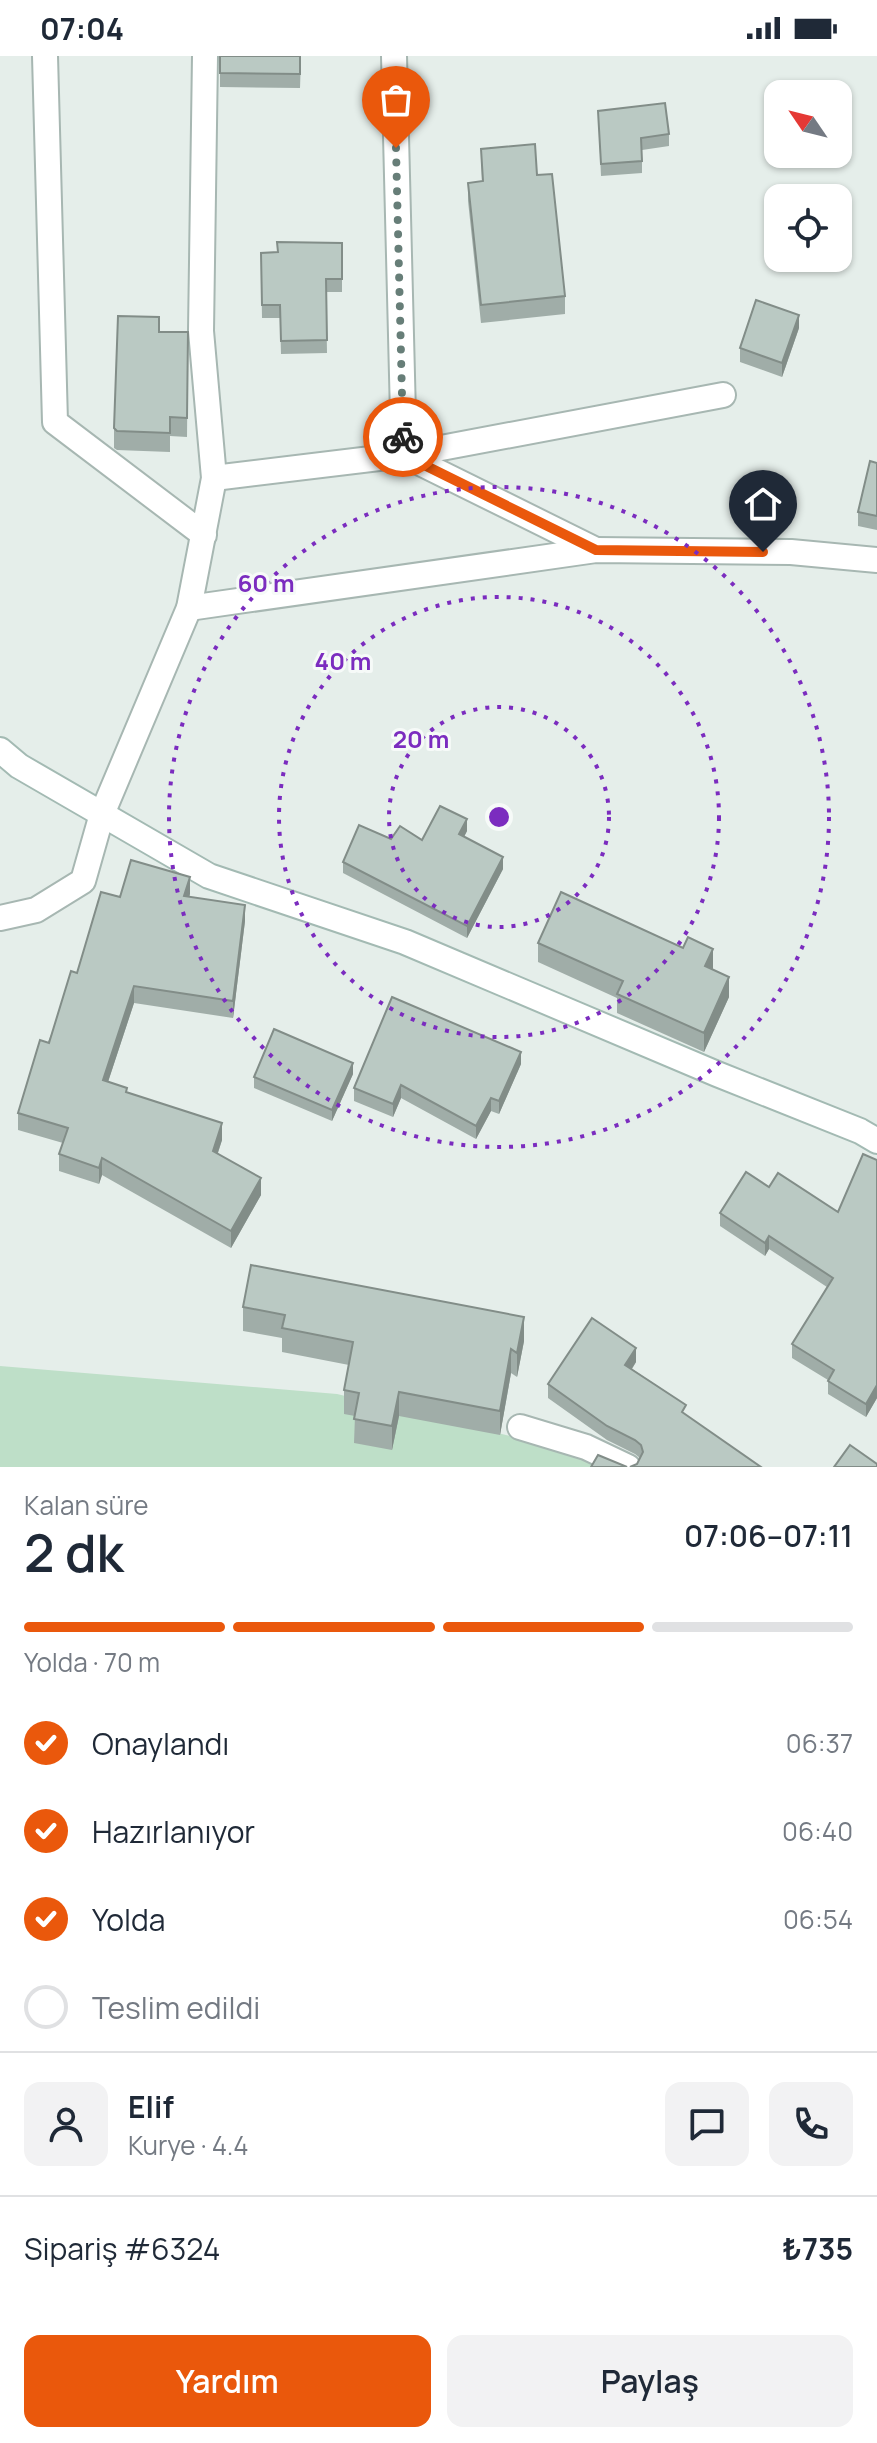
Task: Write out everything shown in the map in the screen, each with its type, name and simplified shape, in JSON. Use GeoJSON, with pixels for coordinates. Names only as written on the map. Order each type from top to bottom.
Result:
{"type":"FeatureCollection","features":[{"type":"Feature","properties":{"kind":"street"},"geometry":{"type":"LineString","coordinates":[[45,56],[55,422],[204,535]]}},
{"type":"Feature","properties":{"kind":"street"},"geometry":{"type":"LineString","coordinates":[[0,918],[36,910],[83,881],[102,814],[189,608],[214,478],[201,331],[205,56]]}},
{"type":"Feature","properties":{"kind":"street"},"geometry":{"type":"LineString","coordinates":[[394,56],[404,455]]}},
{"type":"Feature","properties":{"kind":"street"},"geometry":{"type":"LineString","coordinates":[[214,478],[404,455],[723,395]]}},
{"type":"Feature","properties":{"kind":"street"},"geometry":{"type":"LineString","coordinates":[[404,455],[596,550]]}},
{"type":"Feature","properties":{"kind":"street"},"geometry":{"type":"LineString","coordinates":[[189,608],[596,550],[791,552],[877,560]]}},
{"type":"Feature","properties":{"kind":"street"},"geometry":{"type":"LineString","coordinates":[[0,750],[19,766],[209,876],[405,942],[860,1131],[877,1141]]}},
{"type":"Feature","properties":{"kind":"street"},"geometry":{"type":"LineString","coordinates":[[520,1427],[586,1447],[628,1467]]}},
{"type":"Feature","properties":{"kind":"green space"},"geometry":{"type":"Polygon","coordinates":[[[0,1366],[337,1394],[638,1467],[0,1467],[0,1366]]]}},
{"type":"Feature","properties":{"kind":"building"},"geometry":{"type":"Polygon","coordinates":[[[220,56],[300,56],[300,74],[220,73],[220,56]]]}},
{"type":"Feature","properties":{"kind":"building"},"geometry":{"type":"Polygon","coordinates":[[[665,103],[669,134],[641,138],[642,161],[601,164],[598,111],[665,103]]]}},
{"type":"Feature","properties":{"kind":"building"},"geometry":{"type":"Polygon","coordinates":[[[535,144],[537,175],[552,174],[565,296],[481,305],[468,183],[483,181],[481,149],[535,144]]]}},
{"type":"Feature","properties":{"kind":"building"},"geometry":{"type":"Polygon","coordinates":[[[277,242],[342,243],[342,279],[326,279],[327,340],[281,341],[280,305],[262,305],[261,253],[278,252],[277,242]]]}},
{"type":"Feature","properties":{"kind":"building"},"geometry":{"type":"Polygon","coordinates":[[[756,300],[799,315],[782,363],[740,348],[756,300]]]}},
{"type":"Feature","properties":{"kind":"building"},"geometry":{"type":"Polygon","coordinates":[[[118,316],[159,317],[159,332],[188,332],[187,418],[170,417],[170,433],[117,431],[114,428],[118,316]]]}},
{"type":"Feature","properties":{"kind":"building"},"geometry":{"type":"Polygon","coordinates":[[[870,461],[877,463],[877,516],[858,512],[870,461]]]}},
{"type":"Feature","properties":{"kind":"building"},"geometry":{"type":"Polygon","coordinates":[[[440,806],[467,819],[459,834],[503,857],[467,926],[343,862],[359,825],[391,839],[400,826],[422,840],[440,806]]]}},
{"type":"Feature","properties":{"kind":"building"},"geometry":{"type":"Polygon","coordinates":[[[131,860],[190,877],[184,896],[245,905],[233,1001],[134,986],[103,1080],[127,1088],[126,1092],[222,1123],[213,1151],[261,1178],[231,1231],[102,1158],[99,1168],[59,1154],[68,1128],[18,1113],[40,1040],[49,1043],[71,971],[77,973],[101,892],[120,897],[131,860]]]}},
{"type":"Feature","properties":{"kind":"building"},"geometry":{"type":"Polygon","coordinates":[[[561,892],[683,948],[688,937],[713,949],[705,966],[729,977],[704,1033],[617,994],[623,981],[538,943],[561,892]]]}},
{"type":"Feature","properties":{"kind":"building"},"geometry":{"type":"Polygon","coordinates":[[[392,997],[521,1052],[499,1101],[491,1098],[476,1126],[401,1085],[393,1104],[354,1088],[392,997]]]}},
{"type":"Feature","properties":{"kind":"building"},"geometry":{"type":"Polygon","coordinates":[[[274,1029],[353,1063],[332,1110],[254,1077],[274,1029]]]}},
{"type":"Feature","properties":{"kind":"building"},"geometry":{"type":"Polygon","coordinates":[[[863,1154],[877,1160],[877,1385],[866,1404],[828,1381],[834,1370],[792,1344],[833,1278],[769,1236],[765,1243],[720,1213],[746,1172],[769,1187],[778,1173],[838,1212],[863,1154]]]}},
{"type":"Feature","properties":{"kind":"building"},"geometry":{"type":"Polygon","coordinates":[[[251,1265],[524,1317],[517,1353],[511,1349],[500,1411],[399,1392],[392,1426],[354,1419],[359,1393],[344,1390],[353,1342],[282,1328],[285,1315],[243,1307],[251,1265]]]}},
{"type":"Feature","properties":{"kind":"building"},"geometry":{"type":"Polygon","coordinates":[[[592,1318],[636,1348],[625,1365],[686,1405],[682,1412],[761,1467],[630,1467],[637,1464],[643,1452],[641,1445],[607,1426],[548,1384],[592,1318]]]}},
{"type":"Feature","properties":{"kind":"building"},"geometry":{"type":"Polygon","coordinates":[[[850,1445],[877,1464],[877,1467],[834,1467],[850,1445]]]}},
{"type":"Feature","properties":{"kind":"building"},"geometry":{"type":"Polygon","coordinates":[[[598,1455],[627,1467],[591,1467],[598,1455]]]}},
{"type":"Feature","properties":{"kind":"way so far"},"geometry":{"type":"LineString","coordinates":[[396,148],[403,437]]}},
{"type":"Feature","properties":{"kind":"route"},"geometry":{"type":"LineString","coordinates":[[403,437],[404,455],[596,550],[763,552]]}}]}
